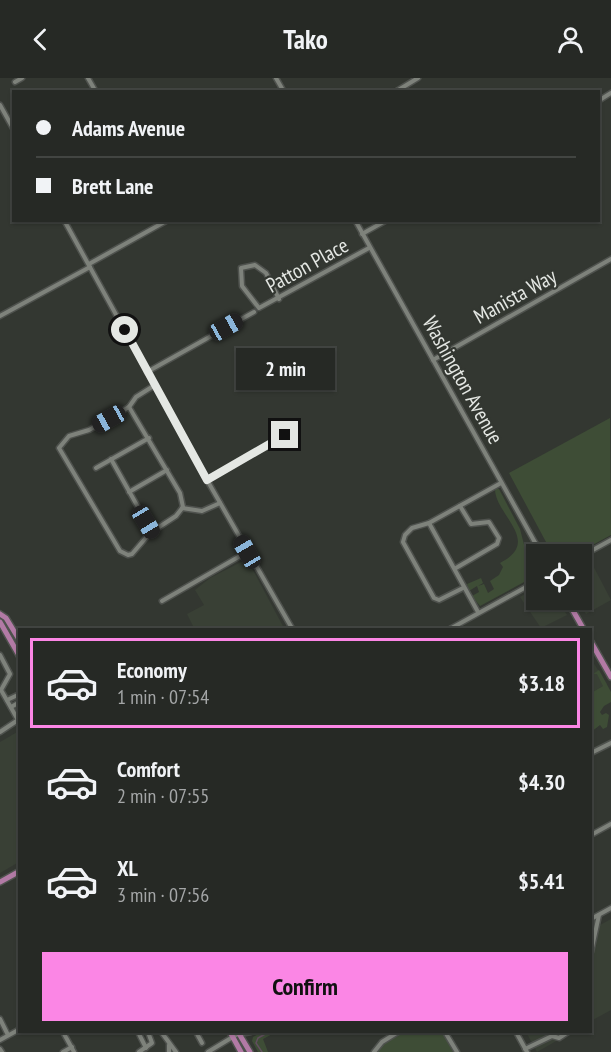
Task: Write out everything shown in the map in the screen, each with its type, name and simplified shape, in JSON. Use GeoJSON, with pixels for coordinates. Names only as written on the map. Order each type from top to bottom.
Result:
{"type":"FeatureCollection","features":[{"type":"Feature","properties":{"kind":"main road"},"geometry":{"type":"LineString","coordinates":[[573,610],[583,628]]}},
{"type":"Feature","properties":{"kind":"main road"},"geometry":{"type":"LineString","coordinates":[[0,614],[6,618],[18,638]]}},
{"type":"Feature","properties":{"kind":"main road"},"geometry":{"type":"LineString","coordinates":[[0,622],[18,654]]}},
{"type":"Feature","properties":{"kind":"main road"},"geometry":{"type":"LineString","coordinates":[[592,644],[611,677]]}},
{"type":"Feature","properties":{"kind":"main road"},"geometry":{"type":"LineString","coordinates":[[0,882],[18,872]]}},
{"type":"Feature","properties":{"kind":"main road"},"geometry":{"type":"LineString","coordinates":[[230,1033],[241,1052]]}},
{"type":"Feature","properties":{"kind":"main road"},"geometry":{"type":"LineString","coordinates":[[240,1033],[250,1052]]}},
{"type":"Feature","properties":{"kind":"street"},"geometry":{"type":"LineString","coordinates":[[15,82],[22,78]]}},
{"type":"Feature","properties":{"kind":"street"},"geometry":{"type":"LineString","coordinates":[[398,90],[418,78]]}},
{"type":"Feature","properties":{"kind":"street"},"geometry":{"type":"LineString","coordinates":[[0,105],[12,126]]}},
{"type":"Feature","properties":{"kind":"street"},"geometry":{"type":"LineString","coordinates":[[65,222],[247,552],[292,628]]}},
{"type":"Feature","properties":{"kind":"street"},"geometry":{"type":"LineString","coordinates":[[0,316],[165,222]]}},
{"type":"Feature","properties":{"kind":"street","name":"Washington Avenue"},"geometry":{"type":"LineString","coordinates":[[356,222],[536,544]]}},
{"type":"Feature","properties":{"kind":"street"},"geometry":{"type":"LineString","coordinates":[[362,234],[383,222]]}},
{"type":"Feature","properties":{"kind":"street","name":"Patton Place"},"geometry":{"type":"LineString","coordinates":[[279,298],[266,273],[255,265],[241,268],[242,286],[259,308],[279,298],[369,248]]}},
{"type":"Feature","properties":{"kind":"street","name":"Manista Way"},"geometry":{"type":"LineString","coordinates":[[433,360],[611,259]]}},
{"type":"Feature","properties":{"kind":"street"},"geometry":{"type":"LineString","coordinates":[[147,372],[254,312]]}},
{"type":"Feature","properties":{"kind":"street"},"geometry":{"type":"LineString","coordinates":[[129,407],[180,494],[182,508],[176,516],[152,532],[132,554],[120,551],[59,448],[69,436],[89,430],[129,407],[139,394],[154,385]]}},
{"type":"Feature","properties":{"kind":"street"},"geometry":{"type":"LineString","coordinates":[[207,480],[285,435]]}},
{"type":"Feature","properties":{"kind":"street"},"geometry":{"type":"LineString","coordinates":[[96,468],[149,438]]}},
{"type":"Feature","properties":{"kind":"street"},"geometry":{"type":"LineString","coordinates":[[111,459],[152,532]]}},
{"type":"Feature","properties":{"kind":"street"},"geometry":{"type":"LineString","coordinates":[[129,492],[167,470]]}},
{"type":"Feature","properties":{"kind":"street"},"geometry":{"type":"LineString","coordinates":[[463,588],[439,600],[434,598],[404,542],[405,535],[412,528],[429,523],[501,483]]}},
{"type":"Feature","properties":{"kind":"street"},"geometry":{"type":"LineString","coordinates":[[182,508],[202,512],[220,503]]}},
{"type":"Feature","properties":{"kind":"street"},"geometry":{"type":"LineString","coordinates":[[456,568],[497,544],[499,538],[489,522],[471,525],[460,506]]}},
{"type":"Feature","properties":{"kind":"street"},"geometry":{"type":"LineString","coordinates":[[429,523],[463,580],[463,588],[478,612]]}},
{"type":"Feature","properties":{"kind":"street"},"geometry":{"type":"LineString","coordinates":[[592,550],[611,540]]}},
{"type":"Feature","properties":{"kind":"street"},"geometry":{"type":"LineString","coordinates":[[162,601],[247,552]]}},
{"type":"Feature","properties":{"kind":"street"},"geometry":{"type":"LineString","coordinates":[[451,628],[526,587]]}},
{"type":"Feature","properties":{"kind":"street"},"geometry":{"type":"LineString","coordinates":[[0,655],[10,674],[10,679],[2,688],[18,720],[0,732]]}},
{"type":"Feature","properties":{"kind":"street"},"geometry":{"type":"LineString","coordinates":[[7,700],[18,697]]}},
{"type":"Feature","properties":{"kind":"street"},"geometry":{"type":"LineString","coordinates":[[11,707],[18,698]]}},
{"type":"Feature","properties":{"kind":"street"},"geometry":{"type":"LineString","coordinates":[[592,752],[611,743]]}},
{"type":"Feature","properties":{"kind":"street"},"geometry":{"type":"LineString","coordinates":[[592,834],[611,824]]}},
{"type":"Feature","properties":{"kind":"street"},"geometry":{"type":"LineString","coordinates":[[592,919],[611,908]]}},
{"type":"Feature","properties":{"kind":"street"},"geometry":{"type":"LineString","coordinates":[[592,947],[599,915]]}},
{"type":"Feature","properties":{"kind":"street"},"geometry":{"type":"LineString","coordinates":[[0,1020],[8,1035]]}},
{"type":"Feature","properties":{"kind":"street"},"geometry":{"type":"LineString","coordinates":[[0,1040],[18,1030]]}},
{"type":"Feature","properties":{"kind":"street"},"geometry":{"type":"LineString","coordinates":[[63,1052],[73,1050],[64,1033]]}},
{"type":"Feature","properties":{"kind":"street"},"geometry":{"type":"LineString","coordinates":[[138,1033],[146,1048]]}},
{"type":"Feature","properties":{"kind":"street"},"geometry":{"type":"LineString","coordinates":[[162,1033],[176,1052]]}},
{"type":"Feature","properties":{"kind":"street"},"geometry":{"type":"LineString","coordinates":[[197,1033],[202,1043]]}},
{"type":"Feature","properties":{"kind":"street"},"geometry":{"type":"LineString","coordinates":[[208,1052],[240,1033]]}},
{"type":"Feature","properties":{"kind":"street"},"geometry":{"type":"LineString","coordinates":[[374,1052],[382,1042],[396,1033]]}},
{"type":"Feature","properties":{"kind":"street"},"geometry":{"type":"LineString","coordinates":[[446,1033],[456,1052]]}},
{"type":"Feature","properties":{"kind":"street"},"geometry":{"type":"LineString","coordinates":[[517,1033],[526,1050],[552,1036],[559,1038],[566,1033]]}},
{"type":"Feature","properties":{"kind":"street"},"geometry":{"type":"LineString","coordinates":[[139,1052],[152,1043],[148,1034]]}},
{"type":"Feature","properties":{"kind":"street"},"geometry":{"type":"LineString","coordinates":[[169,1045],[169,1052]]}},
{"type":"Feature","properties":{"kind":"shaded area"},"geometry":{"type":"Polygon","coordinates":[[[247,559],[284,628],[194,628],[187,614],[204,605],[195,590],[210,578],[247,559]]]}},
{"type":"Feature","properties":{"kind":"shaded area"},"geometry":{"type":"Polygon","coordinates":[[[592,564],[611,600],[586,614],[584,610],[592,610],[592,564]]]}},
{"type":"Feature","properties":{"kind":"shaded area"},"geometry":{"type":"Polygon","coordinates":[[[526,593],[526,606],[520,597],[526,593]]]}},
{"type":"Feature","properties":{"kind":"shaded area"},"geometry":{"type":"Polygon","coordinates":[[[529,610],[564,610],[567,615],[541,628],[529,610]]]}},
{"type":"Feature","properties":{"kind":"shaded area"},"geometry":{"type":"Polygon","coordinates":[[[592,661],[607,684],[592,692],[592,661]]]}},
{"type":"Feature","properties":{"kind":"shaded area"},"geometry":{"type":"Polygon","coordinates":[[[18,732],[18,863],[0,873],[0,742],[18,732]]]}},
{"type":"Feature","properties":{"kind":"shaded area"},"geometry":{"type":"Polygon","coordinates":[[[611,919],[611,1010],[592,1020],[592,929],[611,919]]]}},
{"type":"Feature","properties":{"kind":"shaded area"},"geometry":{"type":"Polygon","coordinates":[[[527,1033],[570,1033],[537,1052],[527,1033]]]}},
{"type":"Feature","properties":{"kind":"green space"},"geometry":{"type":"Polygon","coordinates":[[[610,418],[611,535],[592,545],[547,544],[509,473],[610,418]]]}},
{"type":"Feature","properties":{"kind":"green space"},"geometry":{"type":"Polygon","coordinates":[[[495,489],[499,489],[520,529],[526,552],[526,581],[480,606],[472,596],[479,592],[477,586],[469,591],[467,584],[481,578],[483,583],[478,586],[484,584],[488,593],[494,589],[490,581],[499,575],[503,567],[500,563],[512,555],[517,546],[514,527],[497,499],[495,489]]]}},
{"type":"Feature","properties":{"kind":"green space"},"geometry":{"type":"Polygon","coordinates":[[[599,670],[611,692],[611,702],[600,712],[602,715],[606,713],[609,715],[607,727],[603,729],[600,725],[592,731],[592,692],[603,686],[597,674],[593,674],[599,670]]]}},
{"type":"Feature","properties":{"kind":"green space"},"geometry":{"type":"Polygon","coordinates":[[[260,1033],[274,1033],[263,1039],[268,1052],[258,1052],[252,1041],[253,1037],[260,1033]]]}},
{"type":"Feature","properties":{"kind":"green space"},"geometry":{"type":"Polygon","coordinates":[[[401,1033],[443,1033],[453,1052],[377,1052],[385,1043],[401,1033]]]}},
{"type":"Feature","properties":{"kind":"waterway"},"geometry":{"type":"LineString","coordinates":[[262,1052],[256,1043],[258,1038],[267,1033]]}},
{"type":"Feature","properties":{"kind":"route"},"geometry":{"type":"LineString","coordinates":[[125,330],[207,480],[285,435]]}}]}
